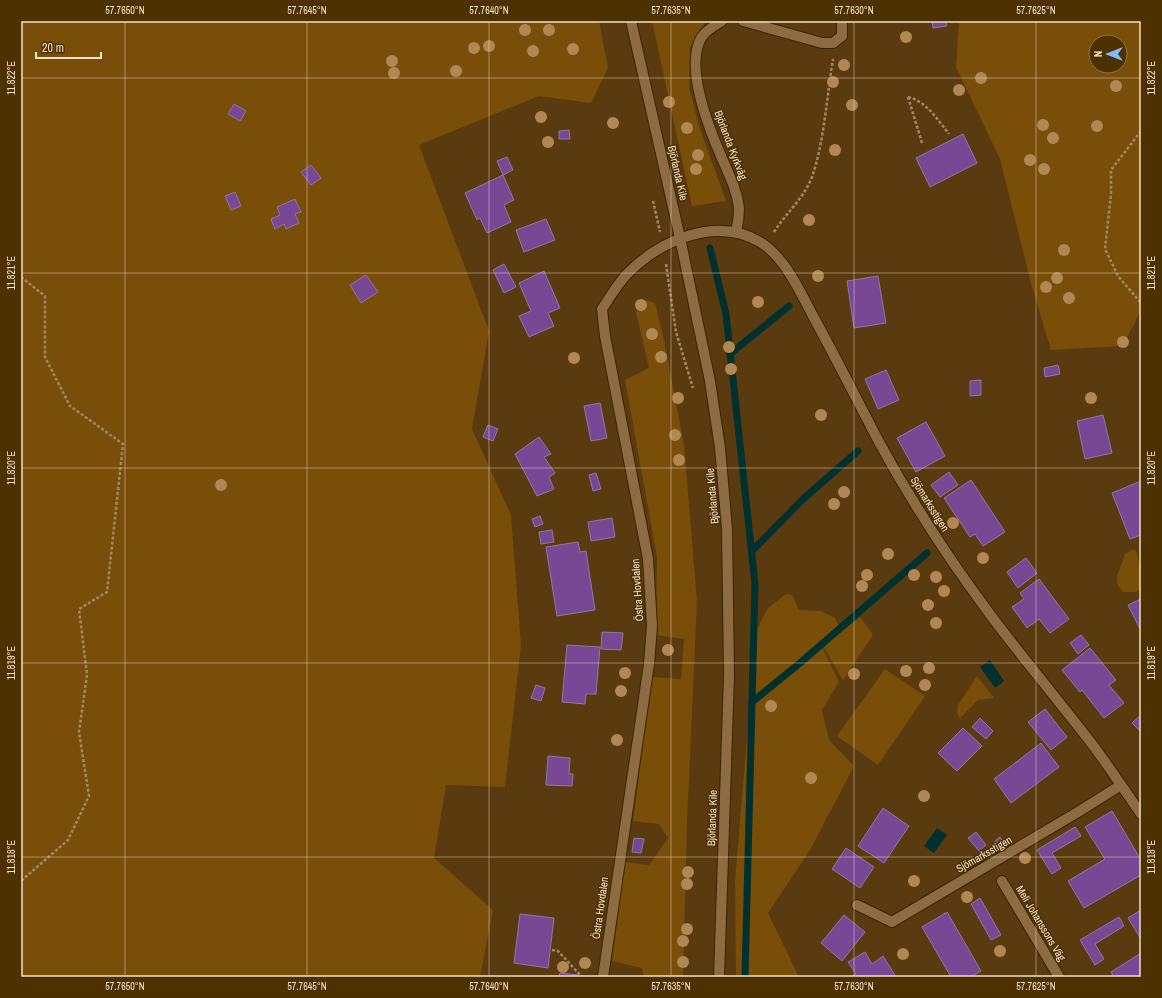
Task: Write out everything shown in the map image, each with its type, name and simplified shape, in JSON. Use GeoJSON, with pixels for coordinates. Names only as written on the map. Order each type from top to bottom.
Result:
{"type":"FeatureCollection","features":[{"type":"Feature","properties":{"kind":"street","name":"Björlanda Kile"},"geometry":{"type":"LineString","coordinates":[[631,21],[680,238],[710,381],[720,448],[727,529],[729,675],[720,977]]}},
{"type":"Feature","properties":{"kind":"street","name":"Björlanda Kyrkväg"},"geometry":{"type":"LineString","coordinates":[[722,21],[701,37],[696,54],[694,69],[700,96],[720,154],[736,190],[739,208],[736,232]]}},
{"type":"Feature","properties":{"kind":"street"},"geometry":{"type":"LineString","coordinates":[[743,21],[822,43],[833,43],[842,36],[842,21]]}},
{"type":"Feature","properties":{"kind":"street"},"geometry":{"type":"LineString","coordinates":[[680,238],[717,231],[736,232]]}},
{"type":"Feature","properties":{"kind":"street","name":"Sjömarksstigen"},"geometry":{"type":"LineString","coordinates":[[736,232],[749,236],[767,247],[776,255],[809,308],[848,378],[879,442],[917,508],[987,610],[1096,749],[1141,814]]}},
{"type":"Feature","properties":{"kind":"street","name":"Östra Hovdalen"},"geometry":{"type":"LineString","coordinates":[[603,977],[649,664],[652,626],[648,558],[605,336],[602,309],[627,274],[663,247],[680,238]]}},
{"type":"Feature","properties":{"kind":"street","name":"Sjömarksstigen"},"geometry":{"type":"LineString","coordinates":[[857,905],[892,922],[1045,832],[1121,784]]}},
{"type":"Feature","properties":{"kind":"street","name":"Meli Johanssons Väg"},"geometry":{"type":"LineString","coordinates":[[1002,881],[1059,977]]}},
{"type":"Feature","properties":{"kind":"path"},"geometry":{"type":"LineString","coordinates":[[767,247],[773,233],[782,220],[797,204],[812,178],[818,152],[836,41]]}},
{"type":"Feature","properties":{"kind":"path"},"geometry":{"type":"LineString","coordinates":[[922,143],[908,97],[916,99],[926,107],[949,134]]}},
{"type":"Feature","properties":{"kind":"path"},"geometry":{"type":"LineString","coordinates":[[1141,131],[1110,170],[1111,194],[1105,249],[1118,276],[1141,303]]}},
{"type":"Feature","properties":{"kind":"path"},"geometry":{"type":"LineString","coordinates":[[652,196],[663,247],[676,332],[695,394]]}},
{"type":"Feature","properties":{"kind":"path"},"geometry":{"type":"LineString","coordinates":[[21,277],[45,296],[45,357],[70,406],[123,444],[107,592],[79,609],[87,675],[79,732],[89,796],[68,840],[21,881]]}},
{"type":"Feature","properties":{"kind":"path"},"geometry":{"type":"LineString","coordinates":[[552,950],[558,951],[582,977]]}},
{"type":"Feature","properties":{"kind":"shaded area"},"geometry":{"type":"Polygon","coordinates":[[[21,21],[599,21],[608,68],[591,103],[539,96],[419,145],[489,331],[472,429],[511,515],[521,645],[505,787],[446,785],[434,858],[493,910],[480,977],[21,977],[21,21]]]}},
{"type":"Feature","properties":{"kind":"shaded area"},"geometry":{"type":"Polygon","coordinates":[[[652,21],[706,21],[690,47],[689,88],[699,126],[726,201],[692,206],[652,21]]]}},
{"type":"Feature","properties":{"kind":"shaded area"},"geometry":{"type":"Polygon","coordinates":[[[959,21],[1141,21],[1141,310],[1123,346],[1051,350],[1031,283],[1000,159],[956,67],[959,21]]]}},
{"type":"Feature","properties":{"kind":"shaded area"},"geometry":{"type":"Polygon","coordinates":[[[647,300],[655,303],[664,340],[684,445],[697,602],[687,822],[683,977],[644,977],[642,968],[612,961],[625,862],[649,865],[668,838],[659,824],[633,821],[652,677],[681,679],[684,639],[656,635],[657,557],[625,380],[649,368],[636,312],[647,300]]]}},
{"type":"Feature","properties":{"kind":"shaded area"},"geometry":{"type":"Polygon","coordinates":[[[1131,550],[1136,550],[1141,570],[1141,588],[1136,592],[1123,592],[1117,584],[1117,576],[1125,554],[1131,550]]]}},
{"type":"Feature","properties":{"kind":"shaded area"},"geometry":{"type":"Polygon","coordinates":[[[786,594],[792,595],[799,610],[821,611],[835,618],[839,627],[820,643],[839,682],[822,710],[829,740],[854,766],[810,850],[768,913],[799,977],[736,977],[735,881],[756,631],[768,608],[786,594]]]}},
{"type":"Feature","properties":{"kind":"shaded area"},"geometry":{"type":"Polygon","coordinates":[[[860,617],[873,635],[843,680],[823,646],[860,617]]]}},
{"type":"Feature","properties":{"kind":"shaded area"},"geometry":{"type":"Polygon","coordinates":[[[885,669],[925,696],[878,765],[837,736],[885,669]]]}},
{"type":"Feature","properties":{"kind":"shaded area"},"geometry":{"type":"Polygon","coordinates":[[[977,676],[994,698],[978,700],[960,718],[957,714],[958,705],[977,676]]]}},
{"type":"Feature","properties":{"kind":"water"},"geometry":{"type":"Polygon","coordinates":[[[990,660],[1004,681],[995,688],[980,667],[990,660]]]}},
{"type":"Feature","properties":{"kind":"water"},"geometry":{"type":"Polygon","coordinates":[[[937,828],[947,835],[934,853],[924,846],[937,828]]]}},
{"type":"Feature","properties":{"kind":"building"},"geometry":{"type":"Polygon","coordinates":[[[932,21],[946,21],[947,26],[933,28],[932,21]]]}},
{"type":"Feature","properties":{"kind":"building"},"geometry":{"type":"Polygon","coordinates":[[[234,104],[246,111],[240,121],[228,114],[234,104]]]}},
{"type":"Feature","properties":{"kind":"building"},"geometry":{"type":"Polygon","coordinates":[[[569,130],[570,139],[559,139],[559,131],[569,130]]]}},
{"type":"Feature","properties":{"kind":"building"},"geometry":{"type":"Polygon","coordinates":[[[963,134],[977,163],[930,187],[916,158],[963,134]]]}},
{"type":"Feature","properties":{"kind":"building"},"geometry":{"type":"Polygon","coordinates":[[[507,157],[513,170],[503,175],[497,161],[507,157]]]}},
{"type":"Feature","properties":{"kind":"building"},"geometry":{"type":"Polygon","coordinates":[[[311,165],[321,178],[311,185],[301,172],[311,165]]]}},
{"type":"Feature","properties":{"kind":"building"},"geometry":{"type":"Polygon","coordinates":[[[503,175],[514,200],[504,205],[511,222],[487,233],[480,218],[477,220],[465,193],[503,175]]]}},
{"type":"Feature","properties":{"kind":"building"},"geometry":{"type":"Polygon","coordinates":[[[235,192],[241,206],[231,210],[225,196],[235,192]]]}},
{"type":"Feature","properties":{"kind":"building"},"geometry":{"type":"Polygon","coordinates":[[[295,199],[301,212],[295,214],[299,223],[286,229],[284,224],[275,229],[271,219],[280,215],[277,207],[295,199]]]}},
{"type":"Feature","properties":{"kind":"building"},"geometry":{"type":"Polygon","coordinates":[[[546,219],[555,240],[524,252],[516,230],[546,219]]]}},
{"type":"Feature","properties":{"kind":"building"},"geometry":{"type":"Polygon","coordinates":[[[504,264],[516,287],[504,293],[493,270],[504,264]]]}},
{"type":"Feature","properties":{"kind":"building"},"geometry":{"type":"Polygon","coordinates":[[[544,271],[560,308],[548,313],[554,326],[529,337],[519,316],[531,311],[519,283],[544,271]]]}},
{"type":"Feature","properties":{"kind":"building"},"geometry":{"type":"Polygon","coordinates":[[[366,275],[378,292],[361,303],[350,285],[366,275]]]}},
{"type":"Feature","properties":{"kind":"building"},"geometry":{"type":"Polygon","coordinates":[[[878,276],[886,323],[854,328],[847,281],[878,276]]]}},
{"type":"Feature","properties":{"kind":"building"},"geometry":{"type":"Polygon","coordinates":[[[1058,365],[1060,374],[1045,377],[1044,368],[1058,365]]]}},
{"type":"Feature","properties":{"kind":"building"},"geometry":{"type":"Polygon","coordinates":[[[886,370],[899,400],[878,409],[865,379],[886,370]]]}},
{"type":"Feature","properties":{"kind":"building"},"geometry":{"type":"Polygon","coordinates":[[[981,380],[981,395],[970,396],[970,381],[981,380]]]}},
{"type":"Feature","properties":{"kind":"building"},"geometry":{"type":"Polygon","coordinates":[[[600,403],[607,438],[591,441],[584,406],[600,403]]]}},
{"type":"Feature","properties":{"kind":"building"},"geometry":{"type":"Polygon","coordinates":[[[1103,415],[1112,453],[1085,459],[1077,421],[1103,415]]]}},
{"type":"Feature","properties":{"kind":"building"},"geometry":{"type":"Polygon","coordinates":[[[926,422],[945,456],[916,472],[897,438],[926,422]]]}},
{"type":"Feature","properties":{"kind":"building"},"geometry":{"type":"Polygon","coordinates":[[[488,425],[498,429],[493,441],[483,437],[488,425]]]}},
{"type":"Feature","properties":{"kind":"building"},"geometry":{"type":"Polygon","coordinates":[[[539,437],[551,454],[544,457],[555,473],[549,477],[554,489],[537,496],[515,454],[539,437]]]}},
{"type":"Feature","properties":{"kind":"building"},"geometry":{"type":"Polygon","coordinates":[[[949,472],[958,485],[940,497],[931,485],[949,472]]]}},
{"type":"Feature","properties":{"kind":"building"},"geometry":{"type":"Polygon","coordinates":[[[596,473],[601,489],[593,491],[589,475],[596,473]]]}},
{"type":"Feature","properties":{"kind":"building"},"geometry":{"type":"Polygon","coordinates":[[[971,480],[1005,532],[983,546],[975,534],[970,537],[944,498],[971,480]]]}},
{"type":"Feature","properties":{"kind":"building"},"geometry":{"type":"Polygon","coordinates":[[[1141,481],[1141,535],[1130,539],[1112,493],[1141,481]]]}},
{"type":"Feature","properties":{"kind":"building"},"geometry":{"type":"Polygon","coordinates":[[[540,516],[543,524],[535,527],[532,519],[540,516]]]}},
{"type":"Feature","properties":{"kind":"building"},"geometry":{"type":"Polygon","coordinates":[[[612,518],[615,537],[591,541],[588,522],[612,518]]]}},
{"type":"Feature","properties":{"kind":"building"},"geometry":{"type":"Polygon","coordinates":[[[552,530],[554,542],[541,544],[539,532],[552,530]]]}},
{"type":"Feature","properties":{"kind":"building"},"geometry":{"type":"Polygon","coordinates":[[[578,542],[580,552],[586,551],[595,610],[557,616],[546,547],[578,542]]]}},
{"type":"Feature","properties":{"kind":"building"},"geometry":{"type":"Polygon","coordinates":[[[1026,558],[1037,573],[1018,588],[1007,572],[1026,558]]]}},
{"type":"Feature","properties":{"kind":"building"},"geometry":{"type":"Polygon","coordinates":[[[1039,579],[1069,619],[1050,633],[1039,619],[1027,628],[1012,607],[1024,599],[1020,593],[1039,579]]]}},
{"type":"Feature","properties":{"kind":"building"},"geometry":{"type":"Polygon","coordinates":[[[1141,599],[1141,631],[1128,605],[1141,599]]]}},
{"type":"Feature","properties":{"kind":"building"},"geometry":{"type":"Polygon","coordinates":[[[602,632],[623,633],[621,650],[601,649],[602,632]]]}},
{"type":"Feature","properties":{"kind":"building"},"geometry":{"type":"Polygon","coordinates":[[[1081,635],[1089,645],[1078,654],[1070,643],[1081,635]]]}},
{"type":"Feature","properties":{"kind":"building"},"geometry":{"type":"Polygon","coordinates":[[[567,645],[600,647],[596,694],[586,694],[585,704],[562,702],[567,645]]]}},
{"type":"Feature","properties":{"kind":"building"},"geometry":{"type":"Polygon","coordinates":[[[1090,648],[1116,680],[1109,685],[1124,703],[1104,718],[1082,690],[1080,692],[1062,670],[1090,648]]]}},
{"type":"Feature","properties":{"kind":"building"},"geometry":{"type":"Polygon","coordinates":[[[536,685],[545,688],[541,701],[531,698],[536,685]]]}},
{"type":"Feature","properties":{"kind":"building"},"geometry":{"type":"Polygon","coordinates":[[[1045,709],[1067,737],[1051,750],[1028,722],[1045,709]]]}},
{"type":"Feature","properties":{"kind":"building"},"geometry":{"type":"Polygon","coordinates":[[[1141,715],[1141,732],[1132,723],[1141,715]]]}},
{"type":"Feature","properties":{"kind":"building"},"geometry":{"type":"Polygon","coordinates":[[[980,718],[993,731],[986,739],[972,727],[980,718]]]}},
{"type":"Feature","properties":{"kind":"building"},"geometry":{"type":"Polygon","coordinates":[[[963,728],[982,746],[957,771],[938,753],[963,728]]]}},
{"type":"Feature","properties":{"kind":"building"},"geometry":{"type":"Polygon","coordinates":[[[1041,743],[1059,767],[1011,803],[994,779],[1041,743]]]}},
{"type":"Feature","properties":{"kind":"building"},"geometry":{"type":"Polygon","coordinates":[[[548,756],[570,758],[569,774],[573,774],[572,786],[546,785],[548,756]]]}},
{"type":"Feature","properties":{"kind":"building"},"geometry":{"type":"Polygon","coordinates":[[[883,808],[909,826],[884,863],[858,846],[883,808]]]}},
{"type":"Feature","properties":{"kind":"building"},"geometry":{"type":"Polygon","coordinates":[[[1112,811],[1141,860],[1141,875],[1084,908],[1068,881],[1105,859],[1085,827],[1112,811]]]}},
{"type":"Feature","properties":{"kind":"building"},"geometry":{"type":"Polygon","coordinates":[[[1075,827],[1081,836],[1052,853],[1061,868],[1052,874],[1037,850],[1075,827]]]}},
{"type":"Feature","properties":{"kind":"building"},"geometry":{"type":"Polygon","coordinates":[[[976,832],[986,845],[979,851],[968,838],[976,832]]]}},
{"type":"Feature","properties":{"kind":"building"},"geometry":{"type":"Polygon","coordinates":[[[1000,837],[1003,842],[997,846],[994,842],[1000,837]]]}},
{"type":"Feature","properties":{"kind":"building"},"geometry":{"type":"Polygon","coordinates":[[[634,838],[644,839],[641,853],[632,852],[634,838]]]}},
{"type":"Feature","properties":{"kind":"building"},"geometry":{"type":"Polygon","coordinates":[[[846,848],[874,867],[860,888],[832,869],[846,848]]]}},
{"type":"Feature","properties":{"kind":"building"},"geometry":{"type":"Polygon","coordinates":[[[980,898],[1001,935],[991,940],[971,904],[980,898]]]}},
{"type":"Feature","properties":{"kind":"building"},"geometry":{"type":"Polygon","coordinates":[[[1141,910],[1141,939],[1128,918],[1141,910]]]}},
{"type":"Feature","properties":{"kind":"building"},"geometry":{"type":"Polygon","coordinates":[[[947,912],[981,971],[970,977],[951,977],[922,927],[947,912]]]}},
{"type":"Feature","properties":{"kind":"building"},"geometry":{"type":"Polygon","coordinates":[[[520,914],[554,918],[548,968],[514,963],[520,914]]]}},
{"type":"Feature","properties":{"kind":"building"},"geometry":{"type":"Polygon","coordinates":[[[844,915],[865,932],[842,961],[821,943],[844,915]]]}},
{"type":"Feature","properties":{"kind":"building"},"geometry":{"type":"Polygon","coordinates":[[[1119,917],[1124,926],[1095,944],[1104,959],[1095,965],[1080,940],[1119,917]]]}},
{"type":"Feature","properties":{"kind":"building"},"geometry":{"type":"Polygon","coordinates":[[[865,952],[872,964],[883,956],[896,977],[851,977],[856,974],[848,962],[865,952]]]}},
{"type":"Feature","properties":{"kind":"building"},"geometry":{"type":"Polygon","coordinates":[[[1141,953],[1141,977],[1114,977],[1111,972],[1141,953]]]}},
{"type":"Feature","properties":{"kind":"building"},"geometry":{"type":"Polygon","coordinates":[[[560,973],[578,975],[578,977],[559,977],[560,973]]]}},
{"type":"Feature","properties":{"kind":"waterway"},"geometry":{"type":"LineString","coordinates":[[710,248],[726,314],[755,584],[745,977]]}},
{"type":"Feature","properties":{"kind":"waterway"},"geometry":{"type":"LineString","coordinates":[[730,354],[789,306]]}},
{"type":"Feature","properties":{"kind":"waterway"},"geometry":{"type":"LineString","coordinates":[[752,551],[803,499],[858,451]]}},
{"type":"Feature","properties":{"kind":"waterway"},"geometry":{"type":"LineString","coordinates":[[752,702],[800,663],[927,553]]}}]}
